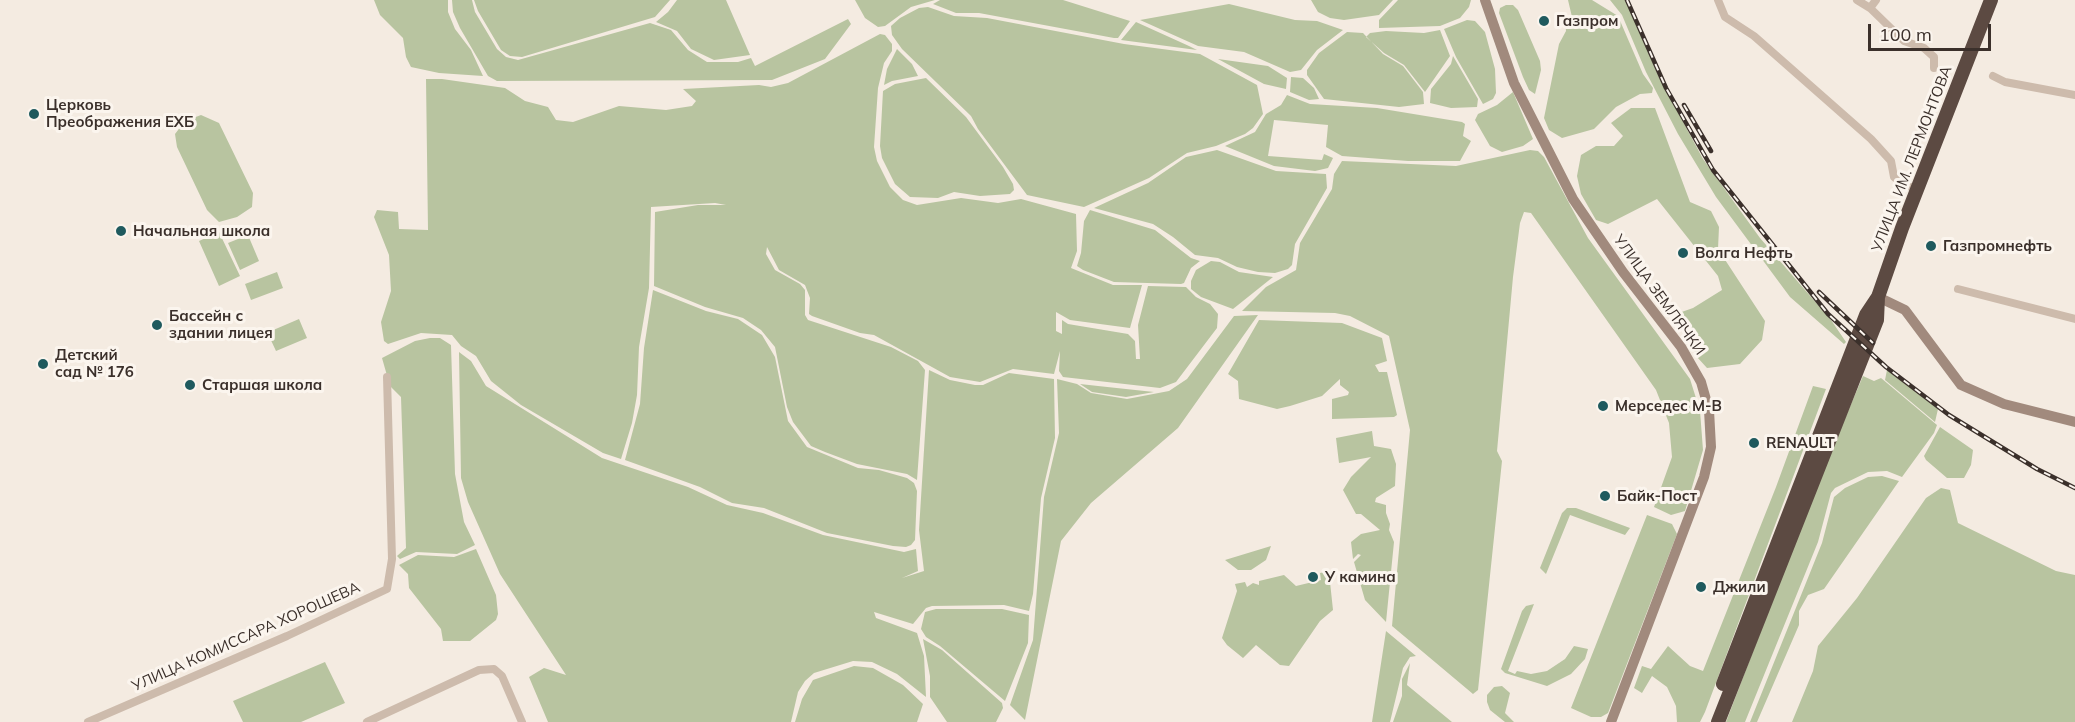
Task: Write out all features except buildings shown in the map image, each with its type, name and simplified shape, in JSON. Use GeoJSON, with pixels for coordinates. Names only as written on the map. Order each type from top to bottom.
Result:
{"type":"FeatureCollection","features":[{"type":"Feature","properties":{"kind":"highway","name":"УЛИЦА ИМ. ЛЕРМОНТОВА"},"geometry":{"type":"LineString","coordinates":[[1878,297],[1917,189],[1991,0]]}},
{"type":"Feature","properties":{"kind":"highway"},"geometry":{"type":"LineString","coordinates":[[1708,722],[1866,315],[1878,297]]}},
{"type":"Feature","properties":{"kind":"highway"},"geometry":{"type":"LineString","coordinates":[[1718,722],[1876,320],[1878,297]]}},
{"type":"Feature","properties":{"kind":"main road","name":"УЛИЦА ЗЕМЛЯЧКИ"},"geometry":{"type":"LineString","coordinates":[[1485,0],[1523,101],[1574,200],[1623,272],[1680,347],[1701,382],[1709,410],[1711,447],[1704,477],[1611,722]]}},
{"type":"Feature","properties":{"kind":"main road"},"geometry":{"type":"LineString","coordinates":[[1878,297],[1905,310],[1961,385],[2004,404],[2075,422]]}},
{"type":"Feature","properties":{"kind":"street"},"geometry":{"type":"LineString","coordinates":[[1718,0],[1725,17],[1754,36],[1871,139],[1891,161],[1894,177],[1902,184],[1917,189]]}},
{"type":"Feature","properties":{"kind":"street"},"geometry":{"type":"LineString","coordinates":[[1857,0],[1870,8],[1904,41],[1924,48],[1934,57],[1934,68]]}},
{"type":"Feature","properties":{"kind":"street"},"geometry":{"type":"LineString","coordinates":[[1870,8],[1876,0]]}},
{"type":"Feature","properties":{"kind":"street"},"geometry":{"type":"LineString","coordinates":[[1993,76],[2005,82],[2075,95]]}},
{"type":"Feature","properties":{"kind":"street"},"geometry":{"type":"LineString","coordinates":[[1958,289],[2075,319]]}},
{"type":"Feature","properties":{"kind":"street","name":"УЛИЦА КОМИССАРА ХОРОШЕВА"},"geometry":{"type":"LineString","coordinates":[[88,722],[287,636],[387,589],[392,559],[387,376]]}},
{"type":"Feature","properties":{"kind":"street"},"geometry":{"type":"LineString","coordinates":[[367,722],[479,670],[494,669],[502,676],[522,722]]}},
{"type":"Feature","properties":{"kind":"green space"},"geometry":{"type":"Polygon","coordinates":[[[374,0],[448,0],[448,12],[455,29],[471,50],[483,76],[439,73],[411,67],[406,57],[403,38],[380,15],[374,0]]]}},
{"type":"Feature","properties":{"kind":"green space"},"geometry":{"type":"Polygon","coordinates":[[[452,0],[472,0],[475,12],[497,49],[506,57],[518,60],[650,23],[671,30],[688,50],[707,62],[738,62],[751,58],[755,66],[848,19],[851,24],[825,59],[772,80],[497,81],[488,76],[460,28],[453,12],[452,0]]]}},
{"type":"Feature","properties":{"kind":"green space"},"geometry":{"type":"Polygon","coordinates":[[[474,0],[670,0],[655,17],[522,57],[510,56],[501,50],[474,0]]]}},
{"type":"Feature","properties":{"kind":"green space"},"geometry":{"type":"Polygon","coordinates":[[[677,0],[726,0],[750,55],[714,60],[691,49],[677,31],[656,22],[677,0]]]}},
{"type":"Feature","properties":{"kind":"green space"},"geometry":{"type":"Polygon","coordinates":[[[855,0],[935,0],[911,7],[885,26],[878,27],[865,18],[855,0]]]}},
{"type":"Feature","properties":{"kind":"green space"},"geometry":{"type":"Polygon","coordinates":[[[940,0],[1063,0],[1130,21],[1118,38],[1114,38],[979,13],[956,13],[933,4],[940,0]]]}},
{"type":"Feature","properties":{"kind":"green space"},"geometry":{"type":"Polygon","coordinates":[[[1311,0],[1393,0],[1379,15],[1344,20],[1330,18],[1318,12],[1311,0]]]}},
{"type":"Feature","properties":{"kind":"green space"},"geometry":{"type":"Polygon","coordinates":[[[1398,0],[1471,0],[1469,7],[1460,18],[1440,26],[1379,28],[1379,20],[1398,0]]]}},
{"type":"Feature","properties":{"kind":"green space"},"geometry":{"type":"Polygon","coordinates":[[[1568,0],[1592,0],[1618,16],[1643,74],[1653,88],[1652,93],[1640,94],[1616,107],[1594,129],[1562,138],[1549,130],[1544,118],[1559,44],[1566,31],[1565,21],[1572,17],[1568,0]]]}},
{"type":"Feature","properties":{"kind":"green space"},"geometry":{"type":"Polygon","coordinates":[[[1610,0],[1626,0],[1659,77],[1703,159],[1760,238],[1831,320],[1846,342],[1844,344],[1790,297],[1716,197],[1678,134],[1646,72],[1622,15],[1610,0]]]}},
{"type":"Feature","properties":{"kind":"green space"},"geometry":{"type":"Polygon","coordinates":[[[1229,4],[1295,20],[1317,21],[1343,30],[1317,50],[1301,70],[1290,72],[1244,52],[1198,46],[1140,20],[1229,4]]]}},
{"type":"Feature","properties":{"kind":"green space"},"geometry":{"type":"Polygon","coordinates":[[[1513,5],[1518,10],[1540,61],[1541,70],[1535,94],[1529,90],[1523,77],[1499,13],[1500,8],[1513,5]]]}},
{"type":"Feature","properties":{"kind":"green space"},"geometry":{"type":"Polygon","coordinates":[[[928,7],[954,16],[987,18],[1124,44],[1200,54],[1257,85],[1263,114],[1253,128],[1245,134],[1216,146],[1187,153],[1149,178],[1084,207],[1027,195],[978,129],[971,116],[902,49],[892,35],[891,26],[900,18],[919,8],[928,7]]]}},
{"type":"Feature","properties":{"kind":"green space"},"geometry":{"type":"Polygon","coordinates":[[[1467,20],[1475,21],[1485,32],[1495,69],[1496,93],[1493,99],[1483,104],[1456,57],[1444,29],[1467,20]]]}},
{"type":"Feature","properties":{"kind":"green space"},"geometry":{"type":"Polygon","coordinates":[[[1136,22],[1189,46],[1197,50],[1121,40],[1136,22]]]}},
{"type":"Feature","properties":{"kind":"green space"},"geometry":{"type":"Polygon","coordinates":[[[1440,30],[1450,56],[1425,92],[1404,65],[1384,53],[1366,37],[1370,33],[1386,31],[1424,33],[1440,30]]]}},
{"type":"Feature","properties":{"kind":"green space"},"geometry":{"type":"Polygon","coordinates":[[[1347,32],[1363,33],[1383,54],[1403,66],[1423,92],[1424,104],[1399,107],[1324,99],[1307,75],[1307,70],[1319,53],[1347,32]]]}},
{"type":"Feature","properties":{"kind":"green space"},"geometry":{"type":"Polygon","coordinates":[[[880,34],[885,35],[892,44],[892,51],[884,63],[878,88],[874,147],[877,161],[890,187],[903,200],[917,205],[961,198],[998,203],[1021,199],[1076,214],[1077,251],[1071,268],[1113,285],[1142,285],[1130,328],[1070,320],[1056,312],[1056,331],[1062,334],[1062,320],[1068,324],[1128,334],[1135,341],[1136,359],[1140,359],[1138,325],[1148,286],[1186,287],[1196,297],[1210,304],[1218,314],[1217,328],[1176,382],[1160,388],[1063,377],[1059,371],[1060,351],[1054,374],[1013,369],[980,382],[950,377],[874,335],[860,333],[809,314],[810,298],[805,285],[779,270],[767,247],[766,254],[775,270],[800,284],[805,290],[805,315],[808,320],[891,347],[918,361],[925,370],[917,480],[907,474],[857,464],[825,452],[811,446],[793,422],[787,407],[775,347],[761,330],[743,318],[705,307],[654,286],[655,212],[698,205],[726,205],[715,203],[651,207],[649,288],[639,347],[637,395],[632,423],[621,459],[603,453],[521,405],[491,381],[476,356],[461,346],[452,335],[421,333],[388,344],[384,341],[381,322],[391,291],[389,255],[374,217],[377,210],[398,212],[399,229],[428,230],[426,79],[442,79],[505,88],[525,101],[548,107],[556,120],[573,122],[619,106],[666,110],[692,106],[696,101],[683,89],[759,85],[771,87],[788,83],[880,34]]]}},
{"type":"Feature","properties":{"kind":"green space"},"geometry":{"type":"Polygon","coordinates":[[[897,49],[912,64],[918,76],[892,81],[884,85],[887,69],[897,49]]]}},
{"type":"Feature","properties":{"kind":"green space"},"geometry":{"type":"Polygon","coordinates":[[[1453,56],[1478,99],[1477,107],[1451,108],[1430,103],[1431,89],[1451,64],[1453,56]]]}},
{"type":"Feature","properties":{"kind":"green space"},"geometry":{"type":"Polygon","coordinates":[[[1218,59],[1268,66],[1287,78],[1286,89],[1264,84],[1218,59]]]}},
{"type":"Feature","properties":{"kind":"green space"},"geometry":{"type":"Polygon","coordinates":[[[1291,77],[1303,78],[1314,88],[1319,99],[1309,100],[1290,92],[1291,77]]]}},
{"type":"Feature","properties":{"kind":"green space"},"geometry":{"type":"Polygon","coordinates":[[[926,78],[966,117],[1003,167],[1013,184],[1014,190],[1010,194],[980,196],[954,192],[938,198],[910,197],[895,184],[882,158],[880,146],[883,91],[895,84],[926,78]]]}},
{"type":"Feature","properties":{"kind":"green space"},"geometry":{"type":"Polygon","coordinates":[[[1513,92],[1533,139],[1523,146],[1502,152],[1490,146],[1475,120],[1478,114],[1497,105],[1513,92]]]}},
{"type":"Feature","properties":{"kind":"green space"},"geometry":{"type":"Polygon","coordinates":[[[1287,95],[1310,104],[1377,108],[1462,122],[1465,124],[1463,136],[1471,141],[1460,161],[1408,161],[1342,156],[1326,147],[1328,125],[1274,120],[1268,156],[1322,160],[1324,154],[1333,158],[1328,168],[1315,171],[1274,166],[1225,146],[1255,132],[1266,114],[1281,105],[1287,95]]]}},
{"type":"Feature","properties":{"kind":"green space"},"geometry":{"type":"Polygon","coordinates":[[[1631,108],[1655,108],[1690,202],[1711,211],[1719,227],[1718,249],[1765,321],[1762,340],[1740,364],[1707,368],[1697,357],[1684,328],[1673,315],[1693,308],[1722,290],[1718,276],[1657,199],[1608,224],[1596,220],[1581,194],[1577,176],[1581,155],[1596,146],[1614,146],[1623,136],[1611,123],[1631,108]]]}},
{"type":"Feature","properties":{"kind":"green space"},"geometry":{"type":"Polygon","coordinates":[[[201,115],[219,123],[253,193],[252,207],[237,217],[219,222],[207,210],[177,147],[175,134],[185,121],[201,115]]]}},
{"type":"Feature","properties":{"kind":"green space"},"geometry":{"type":"Polygon","coordinates":[[[1217,150],[1276,171],[1326,174],[1327,188],[1295,244],[1292,265],[1288,269],[1275,273],[1258,272],[1237,267],[1218,258],[1195,255],[1153,224],[1094,208],[1148,183],[1186,157],[1217,150]]]}},
{"type":"Feature","properties":{"kind":"green space"},"geometry":{"type":"Polygon","coordinates":[[[1530,150],[1538,151],[1544,157],[1588,238],[1690,379],[1700,411],[1703,450],[1685,511],[1671,515],[1654,507],[1672,457],[1669,423],[1656,390],[1531,213],[1524,212],[1520,223],[1513,277],[1497,451],[1502,461],[1478,690],[1473,694],[1392,626],[1410,430],[1389,336],[1350,316],[1335,313],[1242,311],[1266,287],[1296,270],[1300,243],[1332,189],[1334,174],[1342,161],[1456,166],[1530,150]]]}},
{"type":"Feature","properties":{"kind":"green space"},"geometry":{"type":"Polygon","coordinates":[[[1090,210],[1155,230],[1191,258],[1200,261],[1191,268],[1184,283],[1181,284],[1114,282],[1083,270],[1077,266],[1081,253],[1084,221],[1090,210]]]}},
{"type":"Feature","properties":{"kind":"green space"},"geometry":{"type":"Polygon","coordinates":[[[219,232],[240,276],[219,286],[199,241],[219,232]]]}},
{"type":"Feature","properties":{"kind":"green space"},"geometry":{"type":"Polygon","coordinates":[[[248,235],[259,261],[240,270],[228,243],[248,235]]]}},
{"type":"Feature","properties":{"kind":"green space"},"geometry":{"type":"Polygon","coordinates":[[[1211,261],[1220,262],[1239,272],[1273,277],[1233,309],[1201,297],[1191,289],[1191,281],[1196,270],[1211,261]]]}},
{"type":"Feature","properties":{"kind":"green space"},"geometry":{"type":"Polygon","coordinates":[[[277,272],[283,288],[251,300],[245,284],[277,272]]]}},
{"type":"Feature","properties":{"kind":"green space"},"geometry":{"type":"Polygon","coordinates":[[[653,290],[706,311],[738,319],[762,335],[775,357],[788,421],[807,447],[858,468],[879,470],[907,478],[914,483],[917,491],[915,540],[911,545],[893,546],[827,533],[764,508],[732,503],[700,487],[625,460],[640,404],[644,348],[653,290]]]}},
{"type":"Feature","properties":{"kind":"green space"},"geometry":{"type":"Polygon","coordinates":[[[1258,315],[1178,428],[1091,503],[1061,541],[1025,720],[1010,705],[1033,640],[1044,497],[1059,433],[1057,379],[1077,384],[1091,393],[1127,399],[1169,391],[1187,379],[1234,316],[1258,315]]]}},
{"type":"Feature","properties":{"kind":"green space"},"geometry":{"type":"Polygon","coordinates":[[[299,319],[307,338],[276,351],[269,336],[271,331],[299,319]]]}},
{"type":"Feature","properties":{"kind":"green space"},"geometry":{"type":"Polygon","coordinates":[[[1259,320],[1342,323],[1382,338],[1387,361],[1375,365],[1379,372],[1387,372],[1397,415],[1394,417],[1332,419],[1332,399],[1348,395],[1349,392],[1340,385],[1340,379],[1322,396],[1277,409],[1239,399],[1238,381],[1228,374],[1259,320]]]}},
{"type":"Feature","properties":{"kind":"green space"},"geometry":{"type":"Polygon","coordinates":[[[440,338],[451,345],[455,474],[464,522],[475,545],[457,554],[416,552],[400,559],[397,556],[406,548],[401,397],[390,386],[382,358],[415,341],[440,338]]]}},
{"type":"Feature","properties":{"kind":"green space"},"geometry":{"type":"Polygon","coordinates":[[[459,352],[471,361],[486,386],[602,458],[688,487],[727,505],[763,513],[823,535],[904,552],[916,549],[918,571],[902,578],[924,571],[919,530],[929,370],[950,380],[975,385],[983,385],[1009,373],[1054,379],[1055,438],[1041,498],[1033,594],[1029,611],[1004,605],[932,606],[926,608],[913,624],[874,612],[876,618],[917,633],[924,656],[926,697],[897,674],[872,662],[853,661],[814,673],[805,681],[798,692],[791,722],[548,722],[529,677],[544,668],[566,675],[500,574],[468,502],[461,478],[459,352]]]}},
{"type":"Feature","properties":{"kind":"green space"},"geometry":{"type":"Polygon","coordinates":[[[1887,370],[1938,409],[1935,422],[1885,380],[1887,370]]]}},
{"type":"Feature","properties":{"kind":"green space"},"geometry":{"type":"Polygon","coordinates":[[[1863,376],[1874,381],[1881,378],[1937,425],[1934,433],[1902,477],[1887,471],[1868,472],[1835,488],[1831,493],[1818,542],[1745,722],[1726,722],[1815,489],[1863,376]]]}},
{"type":"Feature","properties":{"kind":"green space"},"geometry":{"type":"Polygon","coordinates":[[[1080,384],[1154,392],[1126,397],[1092,392],[1080,384]]]}},
{"type":"Feature","properties":{"kind":"green space"},"geometry":{"type":"Polygon","coordinates":[[[1813,386],[1826,389],[1705,712],[1700,722],[1677,722],[1676,706],[1667,687],[1652,676],[1642,693],[1634,688],[1642,666],[1651,669],[1668,646],[1690,666],[1703,671],[1776,487],[1813,386]]]}},
{"type":"Feature","properties":{"kind":"green space"},"geometry":{"type":"Polygon","coordinates":[[[1940,427],[1973,450],[1971,465],[1964,478],[1947,478],[1924,456],[1940,427]]]}},
{"type":"Feature","properties":{"kind":"green space"},"geometry":{"type":"Polygon","coordinates":[[[1372,431],[1374,446],[1391,449],[1396,464],[1395,486],[1376,498],[1375,502],[1386,505],[1389,530],[1394,542],[1386,622],[1365,600],[1354,562],[1361,555],[1358,554],[1353,559],[1351,542],[1361,534],[1380,530],[1361,514],[1356,514],[1343,490],[1351,477],[1371,457],[1339,463],[1336,438],[1372,431]]]}},
{"type":"Feature","properties":{"kind":"green space"},"geometry":{"type":"Polygon","coordinates":[[[1882,476],[1899,481],[1824,589],[1808,595],[1799,611],[1799,625],[1757,722],[1750,722],[1822,543],[1834,497],[1845,488],[1868,477],[1882,476]]]}},
{"type":"Feature","properties":{"kind":"green space"},"geometry":{"type":"Polygon","coordinates":[[[1941,488],[1950,490],[1958,523],[2056,571],[2075,575],[2075,722],[1792,722],[1813,671],[1818,646],[1857,598],[1926,498],[1941,488]]]}},
{"type":"Feature","properties":{"kind":"green space"},"geometry":{"type":"Polygon","coordinates":[[[1567,508],[1576,508],[1630,528],[1625,535],[1570,515],[1546,574],[1540,568],[1562,513],[1567,508]]]}},
{"type":"Feature","properties":{"kind":"green space"},"geometry":{"type":"Polygon","coordinates":[[[1647,515],[1672,524],[1677,534],[1608,713],[1601,717],[1591,717],[1571,708],[1647,515]]]}},
{"type":"Feature","properties":{"kind":"green space"},"geometry":{"type":"Polygon","coordinates":[[[1271,546],[1266,560],[1251,570],[1238,570],[1225,560],[1271,546]]]}},
{"type":"Feature","properties":{"kind":"green space"},"geometry":{"type":"Polygon","coordinates":[[[476,549],[496,595],[498,614],[496,620],[470,641],[443,641],[441,629],[409,588],[408,574],[399,565],[418,555],[454,557],[476,549]]]}},
{"type":"Feature","properties":{"kind":"green space"},"geometry":{"type":"Polygon","coordinates":[[[1325,572],[1330,582],[1333,610],[1320,621],[1289,666],[1280,665],[1256,645],[1243,658],[1222,638],[1237,591],[1235,584],[1245,582],[1247,587],[1253,583],[1259,585],[1259,581],[1284,575],[1296,586],[1321,580],[1320,573],[1325,572]]]}},
{"type":"Feature","properties":{"kind":"green space"},"geometry":{"type":"Polygon","coordinates":[[[1534,604],[1508,671],[1515,674],[1517,671],[1531,674],[1547,671],[1565,659],[1574,646],[1588,649],[1585,659],[1571,674],[1547,686],[1505,673],[1501,669],[1522,611],[1526,606],[1534,604]]]}},
{"type":"Feature","properties":{"kind":"green space"},"geometry":{"type":"Polygon","coordinates":[[[936,609],[1002,609],[1029,615],[1028,643],[1005,701],[940,646],[926,637],[921,629],[925,612],[936,609]]]}},
{"type":"Feature","properties":{"kind":"green space"},"geometry":{"type":"Polygon","coordinates":[[[1386,631],[1416,656],[1410,657],[1403,668],[1390,722],[1372,722],[1386,631]]]}},
{"type":"Feature","properties":{"kind":"green space"},"geometry":{"type":"Polygon","coordinates":[[[923,639],[942,650],[1002,703],[1003,708],[996,722],[947,722],[930,697],[930,676],[923,639]]]}},
{"type":"Feature","properties":{"kind":"green space"},"geometry":{"type":"Polygon","coordinates":[[[325,662],[345,703],[301,722],[243,722],[233,701],[325,662]]]}},
{"type":"Feature","properties":{"kind":"green space"},"geometry":{"type":"Polygon","coordinates":[[[1410,663],[1407,685],[1452,722],[1393,722],[1402,696],[1402,679],[1410,663]]]}},
{"type":"Feature","properties":{"kind":"green space"},"geometry":{"type":"Polygon","coordinates":[[[854,666],[873,668],[903,685],[923,704],[917,722],[795,722],[802,699],[813,680],[854,666]]]}},
{"type":"Feature","properties":{"kind":"green space"},"geometry":{"type":"Polygon","coordinates":[[[1502,686],[1510,693],[1505,713],[1514,722],[1505,722],[1490,710],[1487,702],[1487,695],[1494,687],[1502,686]]]}},
{"type":"Feature","properties":{"kind":"railway"},"geometry":{"type":"LineString","coordinates":[[1627,0],[1666,88],[1713,170],[1828,314],[1886,367],[1949,415],[2037,469],[2075,488]]}},
{"type":"Feature","properties":{"kind":"railway"},"geometry":{"type":"LineString","coordinates":[[1684,105],[1711,151]]}},
{"type":"Feature","properties":{"kind":"railway"},"geometry":{"type":"LineString","coordinates":[[1819,292],[1873,343]]}},
{"type":"Feature","properties":{"kind":"place","name":"Газпром"},"geometry":{"type":"Point","coordinates":[1544,21]}},
{"type":"Feature","properties":{"kind":"place","name":"Церковь Преображения ЕХБ"},"geometry":{"type":"Point","coordinates":[34,114]}},
{"type":"Feature","properties":{"kind":"place","name":"Начальная школа"},"geometry":{"type":"Point","coordinates":[121,231]}},
{"type":"Feature","properties":{"kind":"place","name":"Газпромнефть"},"geometry":{"type":"Point","coordinates":[1931,246]}},
{"type":"Feature","properties":{"kind":"place","name":"Волга Нефть"},"geometry":{"type":"Point","coordinates":[1683,253]}},
{"type":"Feature","properties":{"kind":"place","name":"Бассейн с здании лицея"},"geometry":{"type":"Point","coordinates":[157,325]}},
{"type":"Feature","properties":{"kind":"place","name":"Детский сад № 176"},"geometry":{"type":"Point","coordinates":[43,364]}},
{"type":"Feature","properties":{"kind":"place","name":"Старшая школа"},"geometry":{"type":"Point","coordinates":[190,385]}},
{"type":"Feature","properties":{"kind":"place","name":"Мерседес M-B"},"geometry":{"type":"Point","coordinates":[1603,406]}},
{"type":"Feature","properties":{"kind":"place","name":"RENAULT"},"geometry":{"type":"Point","coordinates":[1754,443]}},
{"type":"Feature","properties":{"kind":"place","name":"Байк-Пост"},"geometry":{"type":"Point","coordinates":[1605,496]}},
{"type":"Feature","properties":{"kind":"place","name":"У камина"},"geometry":{"type":"Point","coordinates":[1313,577]}},
{"type":"Feature","properties":{"kind":"place","name":"Джили"},"geometry":{"type":"Point","coordinates":[1701,587]}}]}
